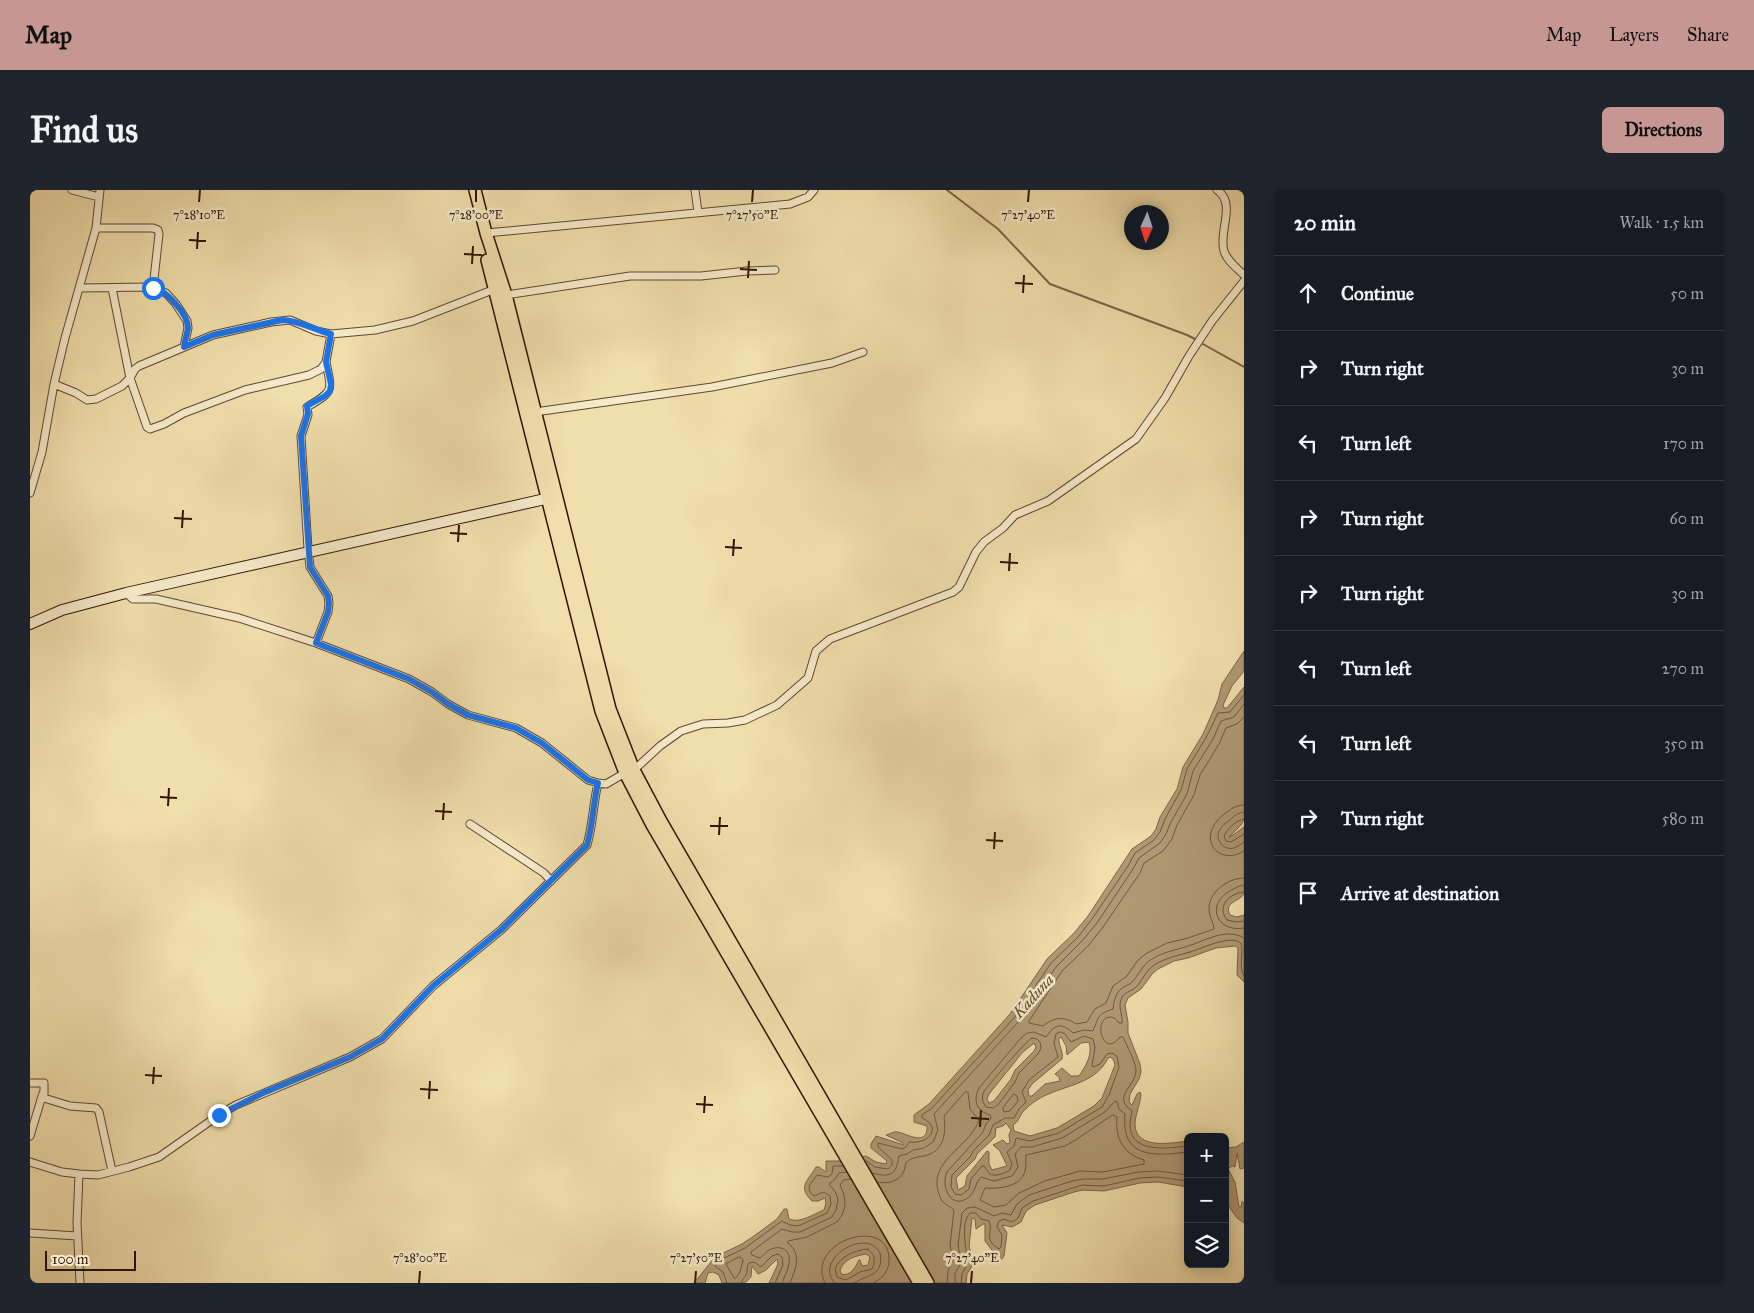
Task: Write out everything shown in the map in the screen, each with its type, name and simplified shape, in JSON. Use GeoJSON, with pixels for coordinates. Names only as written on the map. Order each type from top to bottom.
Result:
{"type":"FeatureCollection","features":[{"type":"Feature","properties":{"kind":"main road"},"geometry":{"type":"LineString","coordinates":[[469,190],[494,290],[629,772],[661,822],[919,1283]]}},
{"type":"Feature","properties":{"kind":"main road"},"geometry":{"type":"LineString","coordinates":[[475,190],[486,233],[506,295],[535,412],[551,497]]}},
{"type":"Feature","properties":{"kind":"main road"},"geometry":{"type":"LineString","coordinates":[[30,624],[62,610],[126,593],[551,497]]}},
{"type":"Feature","properties":{"kind":"main road"},"geometry":{"type":"LineString","coordinates":[[844,1146],[928,1283]]}},
{"type":"Feature","properties":{"kind":"street"},"geometry":{"type":"LineString","coordinates":[[30,494],[42,452],[54,384],[65,338],[96,228],[100,194],[72,190]]}},
{"type":"Feature","properties":{"kind":"street"},"geometry":{"type":"LineString","coordinates":[[695,190],[698,212]]}},
{"type":"Feature","properties":{"kind":"street"},"geometry":{"type":"LineString","coordinates":[[486,233],[790,204],[808,197],[814,190]]}},
{"type":"Feature","properties":{"kind":"street"},"geometry":{"type":"LineString","coordinates":[[1217,190],[1223,194],[1226,204],[1224,253],[1244,275]]}},
{"type":"Feature","properties":{"kind":"street"},"geometry":{"type":"LineString","coordinates":[[96,228],[153,228],[158,230],[153,288]]}},
{"type":"Feature","properties":{"kind":"street"},"geometry":{"type":"LineString","coordinates":[[506,295],[630,276],[701,276],[775,270]]}},
{"type":"Feature","properties":{"kind":"street"},"geometry":{"type":"LineString","coordinates":[[126,593],[133,599],[156,599],[239,618],[316,643],[409,679],[468,715],[516,728],[542,743],[588,780],[606,784],[629,772],[681,731],[702,724],[744,720],[777,705],[808,678],[816,651],[830,639],[954,592],[959,587],[976,552],[984,542],[1003,528],[1015,515],[1048,501],[1136,439],[1165,398],[1212,321],[1244,281]]}},
{"type":"Feature","properties":{"kind":"street"},"geometry":{"type":"LineString","coordinates":[[80,288],[153,288],[166,293],[176,304],[186,321],[188,328],[184,347]]}},
{"type":"Feature","properties":{"kind":"street"},"geometry":{"type":"LineString","coordinates":[[112,288],[130,378],[146,427],[153,429],[184,413],[245,390],[309,375],[321,369],[326,362]]}},
{"type":"Feature","properties":{"kind":"street"},"geometry":{"type":"LineString","coordinates":[[54,384],[87,400],[96,399],[122,386],[139,366],[213,335],[282,320],[290,320],[316,331],[331,334],[375,330],[413,321],[494,290]]}},
{"type":"Feature","properties":{"kind":"street"},"geometry":{"type":"LineString","coordinates":[[316,643],[328,612],[329,603],[328,596],[310,567],[301,436],[308,414],[307,406],[330,391],[331,384],[326,362],[331,334]]}},
{"type":"Feature","properties":{"kind":"street"},"geometry":{"type":"LineString","coordinates":[[535,412],[721,386],[832,363],[863,352]]}},
{"type":"Feature","properties":{"kind":"street"},"geometry":{"type":"LineString","coordinates":[[30,1162],[62,1172],[98,1175],[159,1157],[236,1105],[350,1057],[382,1039],[433,986],[501,930],[587,845],[592,829],[593,804],[598,783]]}},
{"type":"Feature","properties":{"kind":"street"},"geometry":{"type":"LineString","coordinates":[[470,824],[544,873],[551,881]]}},
{"type":"Feature","properties":{"kind":"street"},"geometry":{"type":"LineString","coordinates":[[44,1082],[44,1098],[70,1106],[96,1108],[99,1112],[112,1171]]}},
{"type":"Feature","properties":{"kind":"street"},"geometry":{"type":"LineString","coordinates":[[30,1083],[44,1082]]}},
{"type":"Feature","properties":{"kind":"street"},"geometry":{"type":"LineString","coordinates":[[30,1136],[42,1099],[44,1082]]}},
{"type":"Feature","properties":{"kind":"street"},"geometry":{"type":"LineString","coordinates":[[79,1174],[77,1236],[80,1283]]}},
{"type":"Feature","properties":{"kind":"street"},"geometry":{"type":"LineString","coordinates":[[30,1233],[77,1236]]}},
{"type":"Feature","properties":{"kind":"water","name":"Kaduna"},"geometry":{"type":"Polygon","coordinates":[[[1244,651],[1244,671],[1232,686],[1223,705],[1224,708],[1227,708],[1244,687],[1244,820],[1229,837],[1244,827],[1244,894],[1230,905],[1229,911],[1230,915],[1237,917],[1244,915],[1244,982],[1237,975],[1238,948],[1235,946],[1216,948],[1174,961],[1158,969],[1141,989],[1128,998],[1125,1005],[1128,1033],[1140,1064],[1141,1072],[1130,1094],[1129,1102],[1132,1105],[1137,1094],[1140,1092],[1135,1121],[1137,1133],[1148,1142],[1184,1142],[1184,1186],[1158,1182],[1140,1183],[1104,1191],[1083,1190],[1035,1205],[1026,1211],[1021,1222],[1012,1227],[1002,1225],[1007,1233],[1002,1259],[998,1258],[985,1241],[985,1224],[976,1229],[975,1219],[972,1218],[969,1246],[972,1266],[967,1274],[966,1283],[769,1283],[778,1264],[777,1259],[766,1270],[758,1274],[752,1266],[751,1277],[745,1283],[722,1283],[719,1275],[713,1272],[708,1273],[705,1283],[694,1283],[715,1257],[754,1236],[777,1219],[784,1209],[787,1209],[789,1219],[793,1220],[802,1219],[824,1210],[825,1198],[812,1201],[805,1191],[805,1184],[816,1167],[826,1172],[826,1161],[846,1161],[866,1156],[876,1162],[886,1164],[887,1161],[871,1148],[871,1144],[876,1136],[904,1145],[886,1135],[896,1132],[916,1138],[924,1136],[927,1126],[914,1122],[914,1115],[929,1104],[1010,1014],[1047,959],[1074,933],[1088,916],[1132,849],[1151,836],[1156,829],[1160,817],[1177,789],[1183,767],[1203,734],[1218,700],[1222,684],[1244,651]],[[1061,1037],[1059,1038],[1059,1043],[1062,1059],[1032,1084],[1028,1090],[1029,1096],[1032,1096],[1045,1084],[1060,1081],[1059,1077],[1055,1074],[1062,1068],[1071,1076],[1079,1076],[1086,1064],[1090,1051],[1089,1042],[1081,1043],[1067,1055],[1066,1046],[1061,1037]],[[1034,1043],[1022,1053],[989,1094],[987,1099],[989,1103],[994,1101],[1011,1079],[1015,1070],[1034,1051],[1036,1047],[1034,1043]],[[1111,1057],[1095,1074],[1086,1080],[1046,1095],[1031,1104],[1013,1125],[1014,1131],[1030,1136],[1057,1128],[1094,1106],[1102,1098],[1115,1065],[1111,1057]],[[1006,1123],[996,1128],[995,1137],[956,1178],[958,1190],[965,1186],[967,1176],[987,1151],[989,1152],[989,1164],[992,1170],[1007,1166],[1000,1151],[993,1145],[1003,1140],[1007,1144],[1010,1143],[1009,1135],[1011,1130],[1006,1123]],[[866,1254],[844,1263],[840,1270],[841,1274],[850,1273],[859,1260],[862,1266],[868,1265],[870,1257],[866,1254]]]}},
{"type":"Feature","properties":{"kind":"water"},"geometry":{"type":"Polygon","coordinates":[[[1244,1142],[1244,1168],[1240,1169],[1237,1153],[1235,1167],[1232,1166],[1229,1168],[1229,1148],[1236,1147],[1244,1142]]]}},
{"type":"Feature","properties":{"kind":"water"},"geometry":{"type":"Polygon","coordinates":[[[1229,1171],[1235,1182],[1239,1207],[1241,1207],[1242,1201],[1244,1203],[1244,1223],[1237,1218],[1229,1207],[1229,1171]]]}},
{"type":"Feature","properties":{"kind":"waterway"},"geometry":{"type":"LineString","coordinates":[[947,190],[998,229],[1050,284],[1197,340]]}},
{"type":"Feature","properties":{"kind":"waterway"},"geometry":{"type":"LineString","coordinates":[[1201,343],[1244,367]]}},
{"type":"Feature","properties":{"kind":"route"},"geometry":{"type":"LineString","coordinates":[[153,288],[166,293],[176,304],[186,321],[188,328],[184,347],[213,335],[282,320],[290,320],[316,331],[331,334],[326,362],[331,384],[330,391],[307,406],[308,414],[301,436],[310,567],[328,596],[329,603],[328,612],[316,643],[409,679],[468,715],[516,728],[542,743],[588,780],[598,783],[593,804],[592,829],[587,845],[501,930],[433,986],[382,1039],[350,1057],[263,1093],[219,1115]]}}]}
